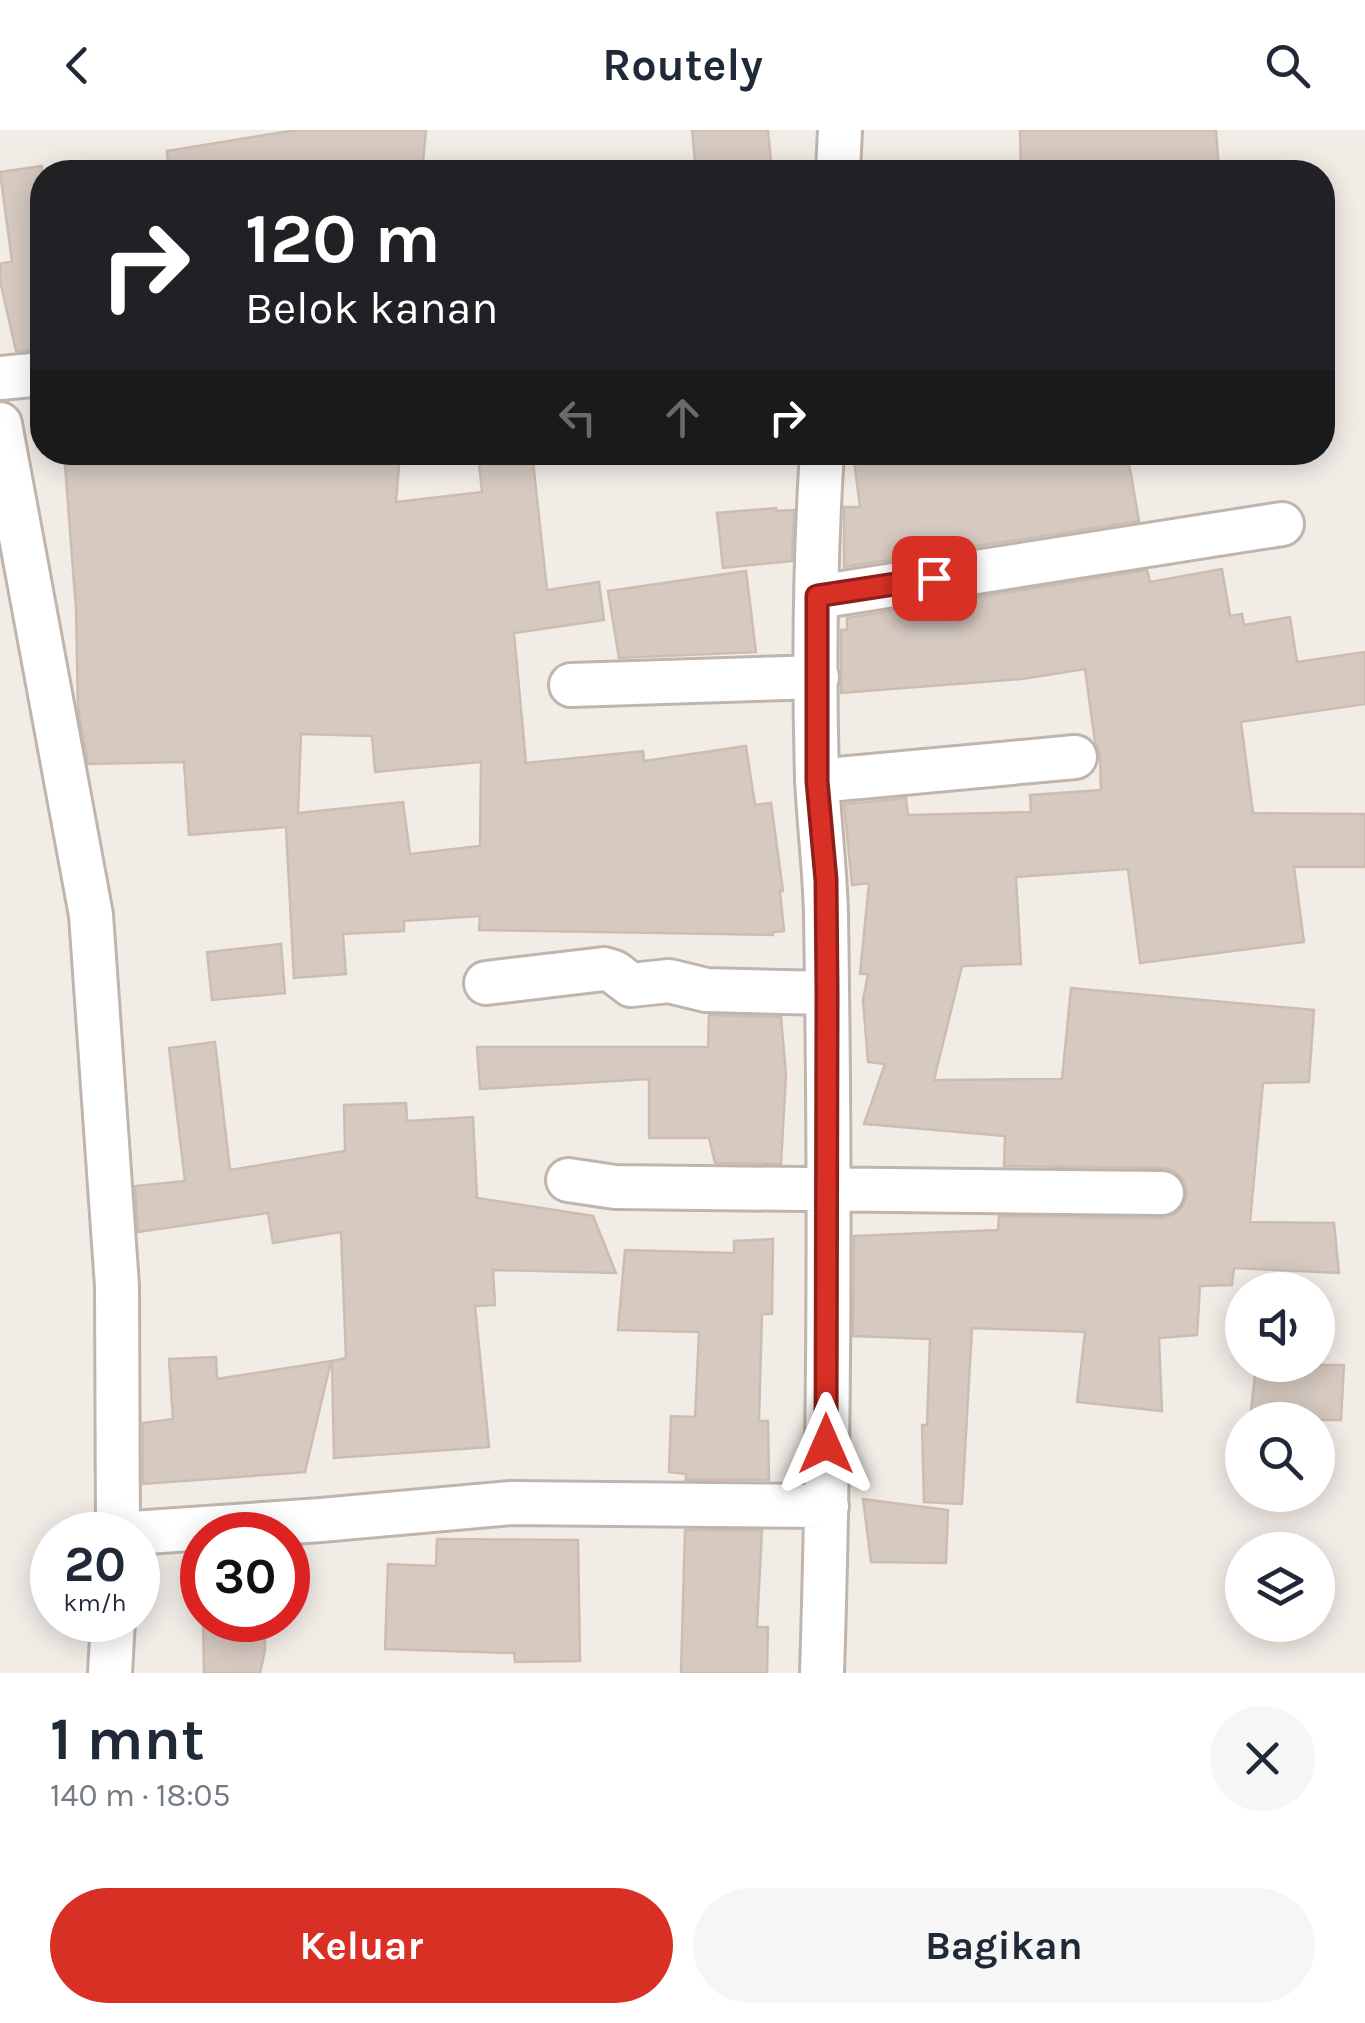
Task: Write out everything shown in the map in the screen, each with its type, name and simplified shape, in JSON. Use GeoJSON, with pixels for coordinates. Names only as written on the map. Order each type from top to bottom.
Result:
{"type":"FeatureCollection","features":[{"type":"Feature","properties":{"kind":"street"},"geometry":{"type":"LineString","coordinates":[[839,160],[840,130]]}},
{"type":"Feature","properties":{"kind":"street"},"geometry":{"type":"LineString","coordinates":[[0,378],[30,375]]}},
{"type":"Feature","properties":{"kind":"street"},"geometry":{"type":"LineString","coordinates":[[0,424],[92,915],[117,1286],[118,1512]]}},
{"type":"Feature","properties":{"kind":"street"},"geometry":{"type":"LineString","coordinates":[[821,465],[816,537],[817,781],[826,880],[828,1191],[828,1506],[822,1673]]}},
{"type":"Feature","properties":{"kind":"street"},"geometry":{"type":"LineString","coordinates":[[817,596],[1282,524]]}},
{"type":"Feature","properties":{"kind":"street"},"geometry":{"type":"LineString","coordinates":[[572,685],[818,677]]}},
{"type":"Feature","properties":{"kind":"street"},"geometry":{"type":"LineString","coordinates":[[817,781],[1075,757]]}},
{"type":"Feature","properties":{"kind":"street"},"geometry":{"type":"LineString","coordinates":[[486,982],[604,969],[631,985],[669,981],[719,991],[827,993]]}},
{"type":"Feature","properties":{"kind":"street"},"geometry":{"type":"LineString","coordinates":[[568,1180],[615,1187],[1162,1193]]}},
{"type":"Feature","properties":{"kind":"street"},"geometry":{"type":"LineString","coordinates":[[160,1531],[511,1502],[828,1506]]}},
{"type":"Feature","properties":{"kind":"street"},"geometry":{"type":"LineString","coordinates":[[110,1673],[112,1642]]}},
{"type":"Feature","properties":{"kind":"building"},"geometry":{"type":"Polygon","coordinates":[[[296,130],[426,130],[423,160],[168,160],[167,151],[296,130]]]}},
{"type":"Feature","properties":{"kind":"building"},"geometry":{"type":"Polygon","coordinates":[[[692,130],[768,130],[771,160],[695,160],[692,130]]]}},
{"type":"Feature","properties":{"kind":"building"},"geometry":{"type":"Polygon","coordinates":[[[1020,130],[1216,130],[1218,160],[1021,160],[1020,130]]]}},
{"type":"Feature","properties":{"kind":"building"},"geometry":{"type":"Polygon","coordinates":[[[30,168],[30,350],[16,351],[0,281],[0,264],[12,261],[0,172],[30,168]]]}},
{"type":"Feature","properties":{"kind":"building"},"geometry":{"type":"Polygon","coordinates":[[[65,465],[399,465],[396,502],[482,492],[479,465],[533,465],[547,590],[599,582],[604,620],[514,633],[526,763],[643,751],[644,761],[746,746],[755,805],[771,803],[783,891],[784,931],[773,935],[479,930],[480,916],[404,921],[404,931],[343,934],[346,974],[294,978],[286,827],[189,835],[184,762],[88,764],[78,709],[76,609],[65,465]],[[301,734],[298,813],[403,802],[410,854],[480,846],[481,762],[375,772],[372,736],[301,734]]]}},
{"type":"Feature","properties":{"kind":"building"},"geometry":{"type":"Polygon","coordinates":[[[855,465],[1129,465],[1139,521],[844,567],[844,507],[860,507],[855,465]]]}},
{"type":"Feature","properties":{"kind":"building"},"geometry":{"type":"Polygon","coordinates":[[[794,510],[792,561],[723,568],[717,513],[794,510]]]}},
{"type":"Feature","properties":{"kind":"building"},"geometry":{"type":"Polygon","coordinates":[[[1222,569],[1230,616],[1242,614],[1244,625],[1290,617],[1297,662],[1365,652],[1365,704],[1241,722],[1253,813],[1365,814],[1365,867],[1294,867],[1304,942],[1140,963],[1128,869],[1016,877],[1021,964],[962,966],[934,1080],[1062,1079],[1071,988],[1314,1010],[1309,1082],[1263,1083],[1250,1222],[1334,1223],[1339,1273],[1234,1268],[1234,1272],[1225,1272],[1225,1285],[1200,1286],[1197,1335],[1159,1338],[1162,1411],[1077,1402],[1085,1332],[972,1328],[962,1504],[924,1502],[922,1425],[927,1425],[930,1339],[853,1336],[854,1236],[998,1230],[999,1216],[1163,1218],[1183,1206],[1187,1192],[1174,1171],[1163,1168],[1004,1166],[1005,1136],[864,1124],[885,1064],[868,1062],[863,1000],[868,974],[860,974],[869,883],[852,885],[844,804],[906,798],[908,815],[1031,812],[1030,795],[1101,790],[1100,756],[1085,669],[1022,679],[841,693],[841,630],[847,630],[847,618],[1147,570],[1150,582],[1222,569]]]}},
{"type":"Feature","properties":{"kind":"building"},"geometry":{"type":"Polygon","coordinates":[[[746,571],[756,652],[619,658],[608,591],[746,571]]]}},
{"type":"Feature","properties":{"kind":"building"},"geometry":{"type":"Polygon","coordinates":[[[281,944],[285,993],[212,1000],[207,952],[281,944]]]}},
{"type":"Feature","properties":{"kind":"building"},"geometry":{"type":"Polygon","coordinates":[[[709,1015],[781,1017],[786,1075],[781,1164],[715,1163],[709,1138],[649,1138],[649,1079],[480,1089],[477,1047],[708,1047],[709,1015]]]}},
{"type":"Feature","properties":{"kind":"building"},"geometry":{"type":"Polygon","coordinates":[[[215,1042],[230,1170],[345,1151],[344,1105],[406,1103],[407,1121],[473,1117],[477,1198],[593,1216],[616,1273],[493,1270],[495,1305],[475,1306],[489,1447],[334,1458],[332,1361],[346,1358],[341,1232],[273,1243],[268,1213],[138,1232],[135,1186],[185,1181],[169,1048],[215,1042]]]}},
{"type":"Feature","properties":{"kind":"building"},"geometry":{"type":"Polygon","coordinates":[[[773,1239],[772,1314],[762,1314],[759,1421],[768,1421],[769,1480],[686,1480],[686,1474],[669,1472],[671,1416],[695,1417],[699,1332],[618,1330],[625,1250],[734,1253],[734,1241],[773,1239]]]}},
{"type":"Feature","properties":{"kind":"building"},"geometry":{"type":"Polygon","coordinates":[[[216,1357],[217,1379],[331,1361],[305,1472],[143,1484],[143,1423],[173,1419],[169,1359],[216,1357]]]}},
{"type":"Feature","properties":{"kind":"building"},"geometry":{"type":"Polygon","coordinates":[[[1335,1365],[1344,1365],[1341,1420],[1335,1420],[1335,1402],[1252,1402],[1254,1382],[1335,1382],[1335,1365]]]}},
{"type":"Feature","properties":{"kind":"building"},"geometry":{"type":"Polygon","coordinates":[[[863,1499],[948,1510],[946,1563],[871,1562],[863,1499]]]}},
{"type":"Feature","properties":{"kind":"building"},"geometry":{"type":"Polygon","coordinates":[[[685,1530],[762,1530],[757,1627],[768,1627],[767,1673],[681,1673],[685,1530]]]}},
{"type":"Feature","properties":{"kind":"building"},"geometry":{"type":"Polygon","coordinates":[[[437,1539],[578,1540],[580,1661],[515,1662],[514,1653],[385,1649],[388,1564],[436,1566],[437,1539]]]}},
{"type":"Feature","properties":{"kind":"building"},"geometry":{"type":"Polygon","coordinates":[[[203,1642],[265,1642],[260,1673],[204,1673],[203,1642]]]}},
{"type":"Feature","properties":{"kind":"route"},"geometry":{"type":"LineString","coordinates":[[826,1444],[826,880],[817,781],[817,596],[934,578]]}}]}
